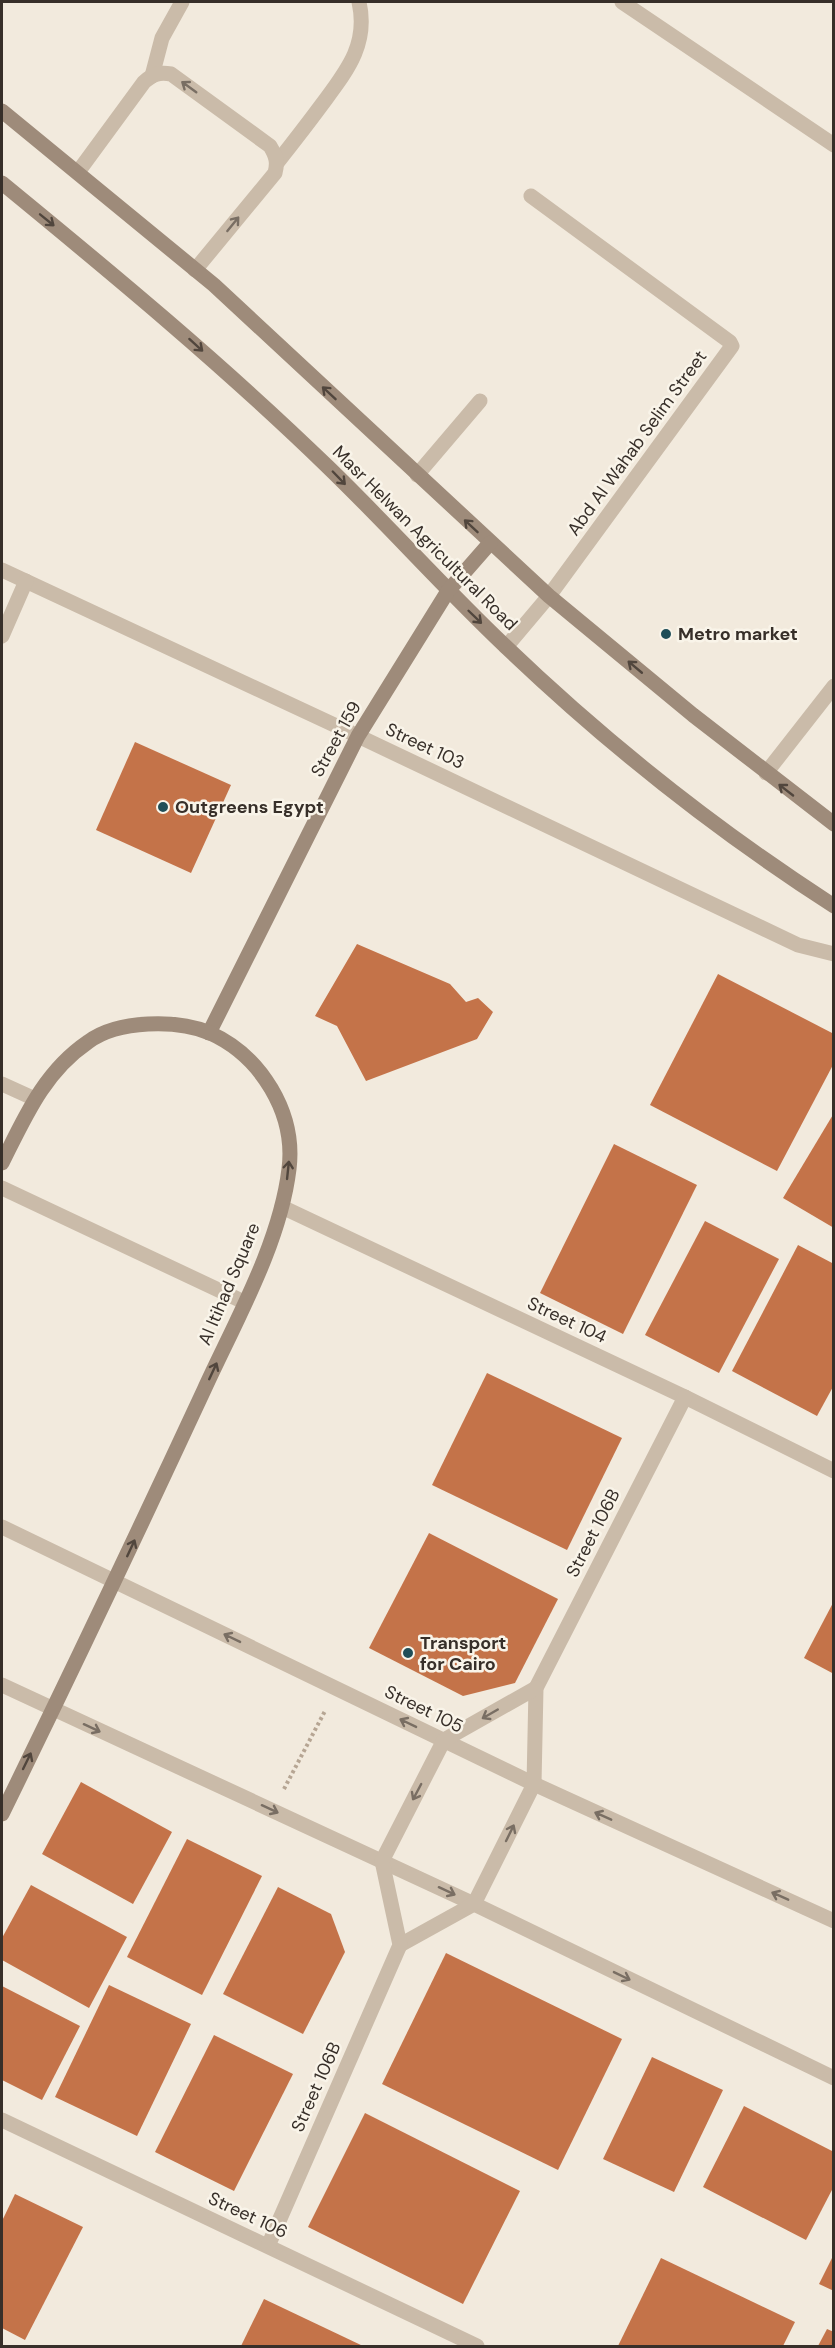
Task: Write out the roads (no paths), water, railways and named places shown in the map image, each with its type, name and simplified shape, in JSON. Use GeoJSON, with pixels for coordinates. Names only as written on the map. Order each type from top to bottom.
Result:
{"type":"FeatureCollection","features":[{"type":"Feature","properties":{"kind":"main road","name":"Masr Helwan Agricultural Road"},"geometry":{"type":"LineString","coordinates":[[2,111],[195,270],[549,596],[766,773],[834,824]]}},
{"type":"Feature","properties":{"kind":"main road","name":"Masr Helwan Agricultural Road"},"geometry":{"type":"LineString","coordinates":[[2,183],[165,319],[254,397],[330,469],[448,591],[601,733],[692,805],[834,906]]}},
{"type":"Feature","properties":{"kind":"main road","name":"Street 159"},"geometry":{"type":"LineString","coordinates":[[209,1033],[358,736],[448,591],[490,543]]}},
{"type":"Feature","properties":{"kind":"main road","name":"Al Itihad Square"},"geometry":{"type":"LineString","coordinates":[[2,1163],[35,1099],[58,1065],[90,1040],[129,1025],[170,1023],[209,1033],[244,1054],[271,1087],[287,1125],[290,1167],[282,1207],[271,1241],[244,1302],[115,1582],[2,1814]]}},
{"type":"Feature","properties":{"kind":"street"},"geometry":{"type":"LineString","coordinates":[[152,76],[162,38],[182,2]]}},
{"type":"Feature","properties":{"kind":"street"},"geometry":{"type":"LineString","coordinates":[[277,163],[350,68],[359,42],[363,17],[360,2]]}},
{"type":"Feature","properties":{"kind":"street"},"geometry":{"type":"LineString","coordinates":[[622,2],[834,144]]}},
{"type":"Feature","properties":{"kind":"street"},"geometry":{"type":"LineString","coordinates":[[78,172],[144,82],[161,73],[171,74],[270,146],[277,163],[275,173],[195,270]]}},
{"type":"Feature","properties":{"kind":"street","name":"Abd Al Wahab Selim Street"},"geometry":{"type":"LineString","coordinates":[[506,647],[549,596],[732,346],[730,342],[531,195]]}},
{"type":"Feature","properties":{"kind":"street"},"geometry":{"type":"LineString","coordinates":[[417,475],[480,401]]}},
{"type":"Feature","properties":{"kind":"street","name":"Street 103"},"geometry":{"type":"LineString","coordinates":[[2,570],[798,945],[834,954]]}},
{"type":"Feature","properties":{"kind":"street"},"geometry":{"type":"LineString","coordinates":[[2,636],[26,581]]}},
{"type":"Feature","properties":{"kind":"street"},"geometry":{"type":"LineString","coordinates":[[766,773],[834,686]]}},
{"type":"Feature","properties":{"kind":"street"},"geometry":{"type":"LineString","coordinates":[[2,1084],[35,1099]]}},
{"type":"Feature","properties":{"kind":"street"},"geometry":{"type":"LineString","coordinates":[[2,1188],[244,1302]]}},
{"type":"Feature","properties":{"kind":"street","name":"Street 104"},"geometry":{"type":"LineString","coordinates":[[282,1207],[685,1397],[834,1471]]}},
{"type":"Feature","properties":{"kind":"street","name":"Street 106B"},"geometry":{"type":"LineString","coordinates":[[534,1784],[536,1688],[685,1397]]}},
{"type":"Feature","properties":{"kind":"street","name":"Street 105"},"geometry":{"type":"LineString","coordinates":[[2,1527],[534,1784],[834,1921]]}},
{"type":"Feature","properties":{"kind":"street"},"geometry":{"type":"LineString","coordinates":[[2,1685],[474,1904],[834,2078]]}},
{"type":"Feature","properties":{"kind":"street"},"geometry":{"type":"LineString","coordinates":[[534,1784],[474,1904],[400,1945],[382,1861],[444,1740],[536,1688]]}},
{"type":"Feature","properties":{"kind":"street","name":"Street 106B"},"geometry":{"type":"LineString","coordinates":[[268,2246],[400,1945]]}},
{"type":"Feature","properties":{"kind":"street","name":"Street 106"},"geometry":{"type":"LineString","coordinates":[[2,2120],[477,2346]]}},
{"type":"Feature","properties":{"kind":"place","name":"Metro market"},"geometry":{"type":"Point","coordinates":[666,634]}},
{"type":"Feature","properties":{"kind":"place","name":"Outgreens Egypt"},"geometry":{"type":"Point","coordinates":[163,807]}},
{"type":"Feature","properties":{"kind":"place","name":"Transport for Cairo"},"geometry":{"type":"Point","coordinates":[408,1653]}}]}
